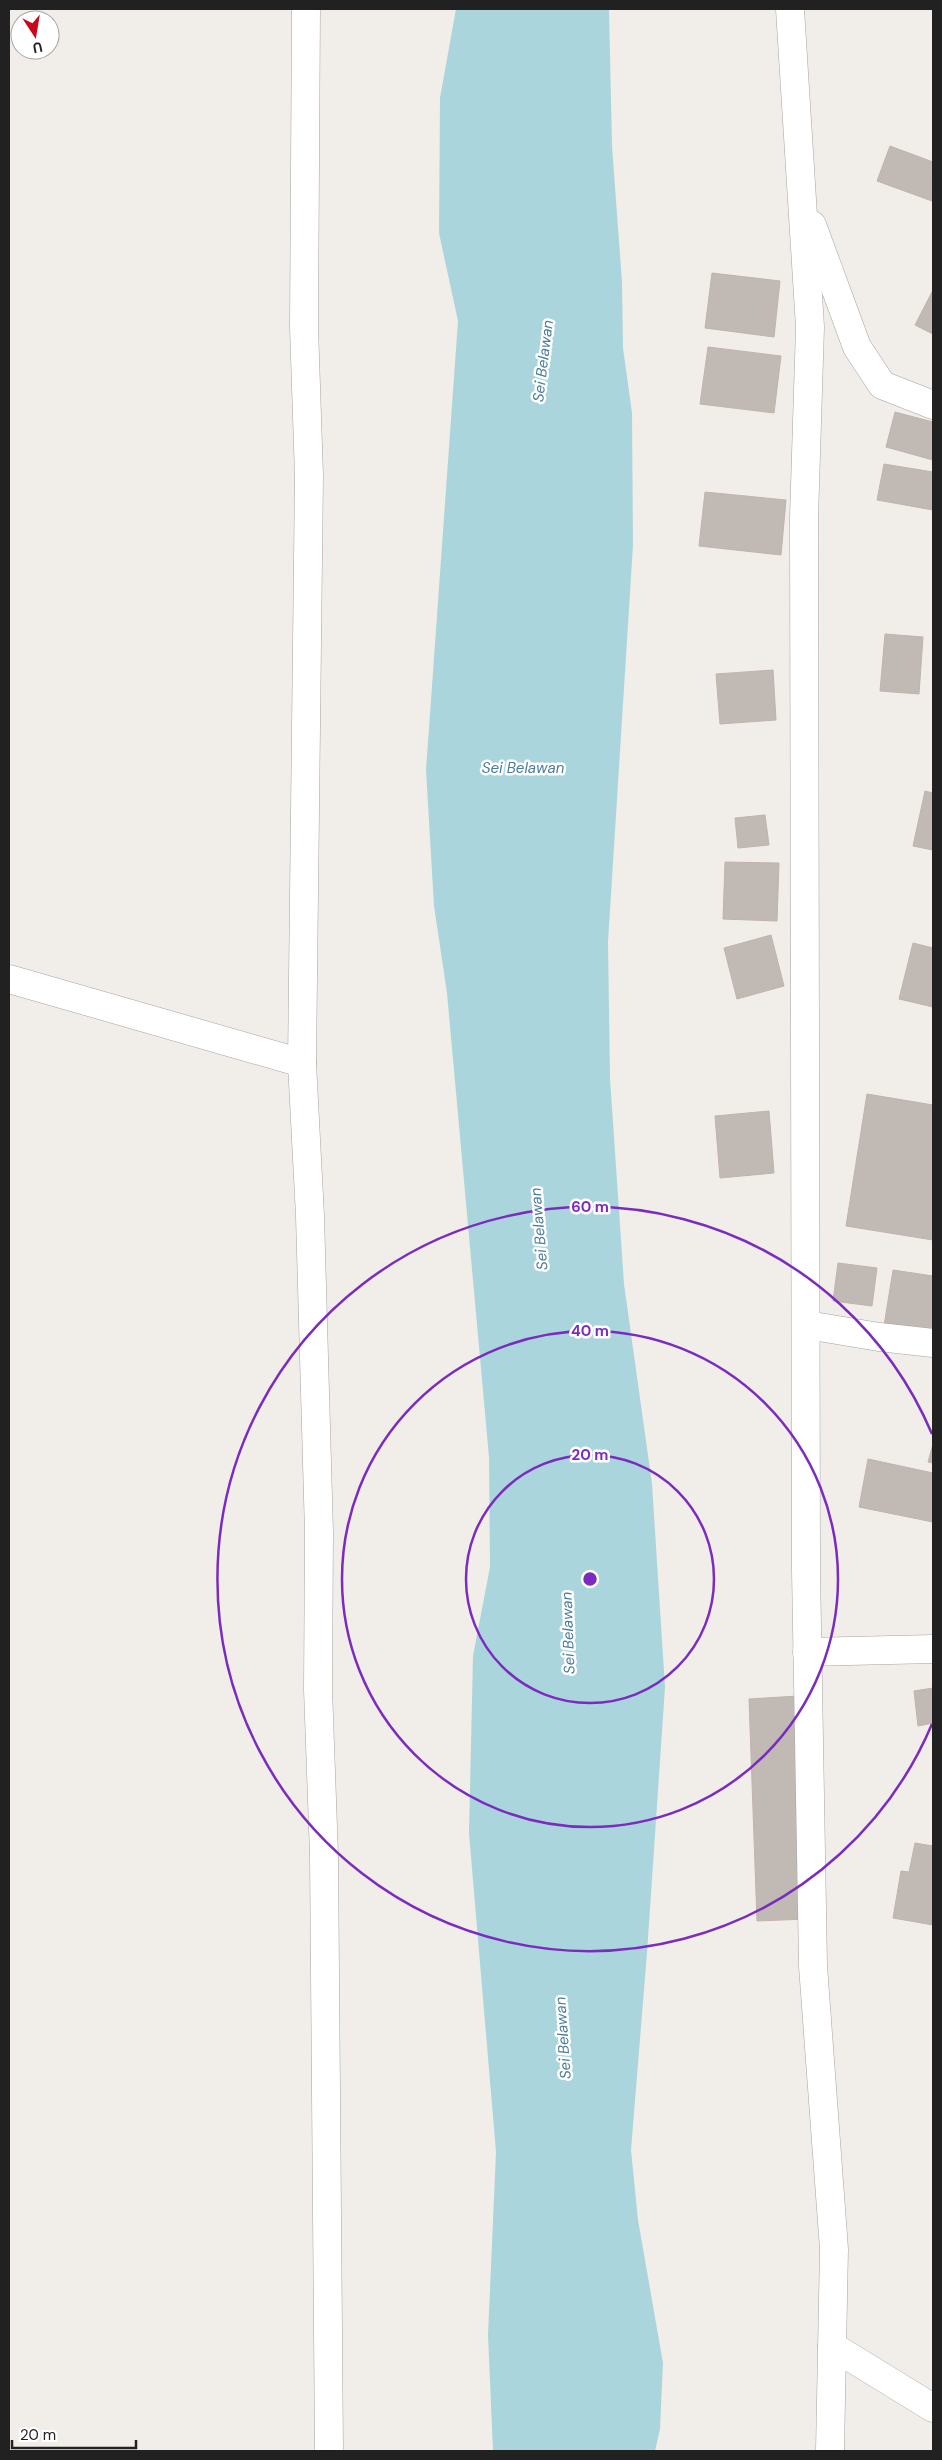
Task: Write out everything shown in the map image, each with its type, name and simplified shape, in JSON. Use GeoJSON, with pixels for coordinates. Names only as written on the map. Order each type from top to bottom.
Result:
{"type":"FeatureCollection","features":[{"type":"Feature","properties":{"kind":"street"},"geometry":{"type":"LineString","coordinates":[[306,9],[304,327],[309,476],[302,1063],[310,1216],[319,1533],[318,1688],[324,1855],[329,2451]]}},
{"type":"Feature","properties":{"kind":"street"},"geometry":{"type":"LineString","coordinates":[[790,9],[810,327],[804,518],[807,1652],[813,1966],[834,2249],[830,2451]]}},
{"type":"Feature","properties":{"kind":"street"},"geometry":{"type":"LineString","coordinates":[[801,192],[857,347],[882,385],[933,406]]}},
{"type":"Feature","properties":{"kind":"street"},"geometry":{"type":"LineString","coordinates":[[9,979],[302,1063]]}},
{"type":"Feature","properties":{"kind":"street"},"geometry":{"type":"LineString","coordinates":[[806,1326],[933,1343]]}},
{"type":"Feature","properties":{"kind":"street"},"geometry":{"type":"LineString","coordinates":[[807,1652],[933,1649]]}},
{"type":"Feature","properties":{"kind":"street"},"geometry":{"type":"LineString","coordinates":[[832,2346],[933,2408]]}},
{"type":"Feature","properties":{"kind":"water","name":"Sei Belawan"},"geometry":{"type":"Polygon","coordinates":[[[456,9],[609,9],[612,146],[622,282],[623,348],[632,413],[633,545],[608,942],[610,1078],[624,1284],[652,1484],[665,1687],[647,1953],[631,2150],[638,2220],[663,2363],[660,2429],[655,2451],[493,2451],[488,2335],[496,2152],[469,1833],[473,1656],[490,1567],[489,1457],[447,993],[434,906],[426,770],[458,321],[439,233],[440,98],[456,9]]]}},
{"type":"Feature","properties":{"kind":"building"},"geometry":{"type":"Polygon","coordinates":[[[890,146],[933,162],[932,201],[877,181],[890,146]]]}},
{"type":"Feature","properties":{"kind":"building"},"geometry":{"type":"Polygon","coordinates":[[[712,273],[780,281],[774,337],[705,328],[712,273]]]}},
{"type":"Feature","properties":{"kind":"building"},"geometry":{"type":"Polygon","coordinates":[[[933,290],[933,334],[915,325],[933,290]]]}},
{"type":"Feature","properties":{"kind":"building"},"geometry":{"type":"Polygon","coordinates":[[[708,347],[781,356],[774,413],[700,404],[708,347]]]}},
{"type":"Feature","properties":{"kind":"building"},"geometry":{"type":"Polygon","coordinates":[[[895,412],[933,422],[933,460],[886,447],[895,412]]]}},
{"type":"Feature","properties":{"kind":"building"},"geometry":{"type":"Polygon","coordinates":[[[884,464],[933,472],[933,510],[877,500],[884,464]]]}},
{"type":"Feature","properties":{"kind":"building"},"geometry":{"type":"Polygon","coordinates":[[[705,492],[786,500],[781,555],[699,546],[705,492]]]}},
{"type":"Feature","properties":{"kind":"building"},"geometry":{"type":"Polygon","coordinates":[[[885,634],[923,637],[919,694],[880,691],[885,634]]]}},
{"type":"Feature","properties":{"kind":"building"},"geometry":{"type":"Polygon","coordinates":[[[773,670],[776,720],[720,724],[716,674],[773,670]]]}},
{"type":"Feature","properties":{"kind":"building"},"geometry":{"type":"Polygon","coordinates":[[[925,791],[933,793],[933,850],[913,846],[925,791]]]}},
{"type":"Feature","properties":{"kind":"building"},"geometry":{"type":"Polygon","coordinates":[[[765,815],[769,845],[738,848],[735,818],[765,815]]]}},
{"type":"Feature","properties":{"kind":"building"},"geometry":{"type":"Polygon","coordinates":[[[725,862],[779,863],[777,921],[723,919],[725,862]]]}},
{"type":"Feature","properties":{"kind":"building"},"geometry":{"type":"Polygon","coordinates":[[[771,935],[784,986],[737,999],[724,948],[771,935]]]}},
{"type":"Feature","properties":{"kind":"building"},"geometry":{"type":"Polygon","coordinates":[[[913,943],[933,948],[933,1007],[899,999],[913,943]]]}},
{"type":"Feature","properties":{"kind":"building"},"geometry":{"type":"Polygon","coordinates":[[[867,1094],[933,1105],[933,1240],[846,1226],[867,1094]]]}},
{"type":"Feature","properties":{"kind":"building"},"geometry":{"type":"Polygon","coordinates":[[[769,1111],[774,1173],[720,1178],[715,1116],[769,1111]]]}},
{"type":"Feature","properties":{"kind":"building"},"geometry":{"type":"Polygon","coordinates":[[[838,1263],[877,1268],[872,1306],[833,1301],[838,1263]]]}},
{"type":"Feature","properties":{"kind":"building"},"geometry":{"type":"Polygon","coordinates":[[[893,1270],[933,1276],[933,1334],[884,1326],[893,1270]]]}},
{"type":"Feature","properties":{"kind":"building"},"geometry":{"type":"Polygon","coordinates":[[[933,1444],[933,1463],[928,1462],[933,1444]]]}},
{"type":"Feature","properties":{"kind":"building"},"geometry":{"type":"Polygon","coordinates":[[[868,1459],[933,1473],[933,1522],[859,1507],[868,1459]]]}},
{"type":"Feature","properties":{"kind":"building"},"geometry":{"type":"Polygon","coordinates":[[[933,1688],[933,1723],[918,1726],[914,1691],[933,1688]]]}},
{"type":"Feature","properties":{"kind":"building"},"geometry":{"type":"Polygon","coordinates":[[[798,1696],[807,1919],[757,1921],[749,1699],[798,1696]]]}},
{"type":"Feature","properties":{"kind":"building"},"geometry":{"type":"Polygon","coordinates":[[[915,1843],[933,1846],[933,1925],[893,1918],[901,1871],[909,1872],[915,1843]]]}}]}
